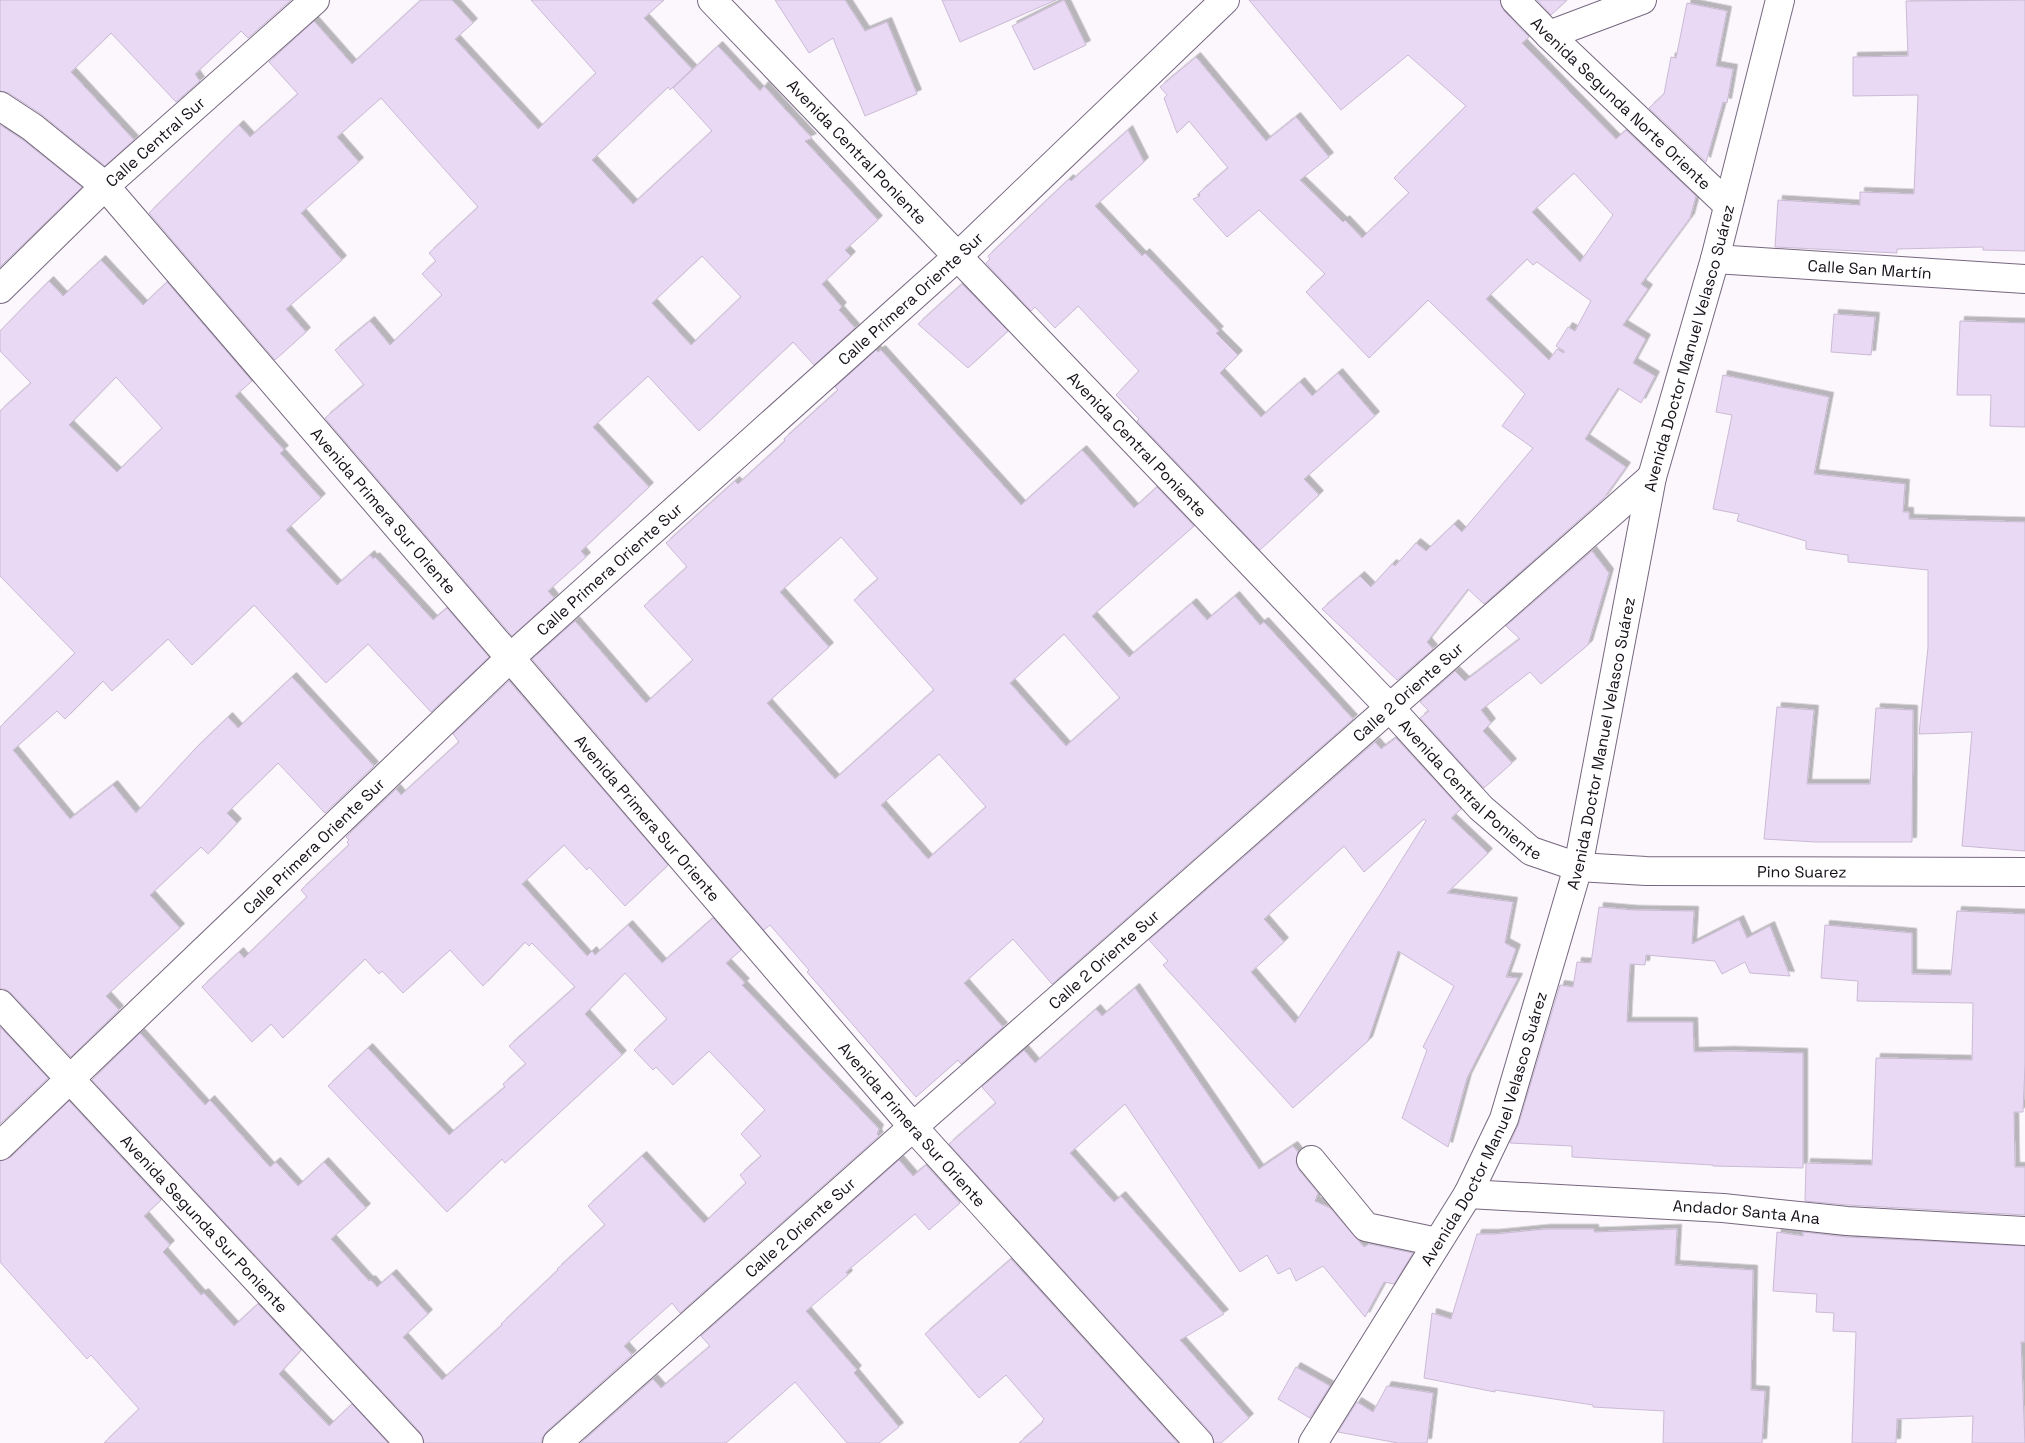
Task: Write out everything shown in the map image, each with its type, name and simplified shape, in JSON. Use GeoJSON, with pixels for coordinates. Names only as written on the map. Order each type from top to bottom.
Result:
{"type":"FeatureCollection","features":[{"type":"Feature","properties":{"kind":"street","name":"Calle Central Sur"},"geometry":{"type":"LineString","coordinates":[[0,289],[104,186],[315,0]]}},
{"type":"Feature","properties":{"kind":"street","name":"Avenida Central Poniente"},"geometry":{"type":"LineString","coordinates":[[712,0],[1390,708],[1481,808],[1531,851],[1578,867]]}},
{"type":"Feature","properties":{"kind":"street","name":"Calle Primera Oriente Sur"},"geometry":{"type":"LineString","coordinates":[[0,1146],[509,659],[957,257],[1225,0]]}},
{"type":"Feature","properties":{"kind":"street","name":"Avenida Segunda Norte Oriente"},"geometry":{"type":"LineString","coordinates":[[1515,0],[1549,35],[1728,205]]}},
{"type":"Feature","properties":{"kind":"street"},"geometry":{"type":"LineString","coordinates":[[1549,35],[1642,0]]}},
{"type":"Feature","properties":{"kind":"street","name":"Avenida Doctor Manuel Velasco Suárez"},"geometry":{"type":"LineString","coordinates":[[1314,1443],[1468,1194],[1504,1119],[1578,867],[1652,477],[1715,259],[1780,0]]}},
{"type":"Feature","properties":{"kind":"street","name":"Avenida Primera Sur Oriente"},"geometry":{"type":"LineString","coordinates":[[0,106],[32,127],[104,186],[509,659],[913,1126],[1199,1443]]}},
{"type":"Feature","properties":{"kind":"street","name":"Calle San Martín"},"geometry":{"type":"LineString","coordinates":[[1715,259],[2025,279]]}},
{"type":"Feature","properties":{"kind":"street","name":"Calle 2 Oriente Sur"},"geometry":{"type":"LineString","coordinates":[[557,1443],[913,1126],[1652,477]]}},
{"type":"Feature","properties":{"kind":"street","name":"Pino Suarez"},"geometry":{"type":"LineString","coordinates":[[1578,867],[1646,871],[2025,872]]}},
{"type":"Feature","properties":{"kind":"street","name":"Avenida Segunda Sur Poniente"},"geometry":{"type":"LineString","coordinates":[[0,1004],[409,1443]]}},
{"type":"Feature","properties":{"kind":"street"},"geometry":{"type":"LineString","coordinates":[[1311,1160],[1366,1227],[1437,1242]]}},
{"type":"Feature","properties":{"kind":"street","name":"Andador Santa Ana"},"geometry":{"type":"LineString","coordinates":[[1468,1194],[1723,1208],[1847,1221],[2025,1231]]}},
{"type":"Feature","properties":{"kind":"building"},"geometry":{"type":"Polygon","coordinates":[[[0,0],[291,0],[248,38],[241,31],[195,74],[200,81],[176,102],[111,33],[71,72],[134,140],[105,166],[41,114],[9,93],[0,91],[0,0]]]}},
{"type":"Feature","properties":{"kind":"building"},"geometry":{"type":"Polygon","coordinates":[[[421,0],[452,0],[473,23],[455,39],[538,129],[596,73],[531,0],[664,0],[644,18],[692,69],[670,90],[668,87],[592,160],[633,204],[712,131],[673,88],[718,46],[760,91],[764,86],[812,138],[805,141],[878,220],[845,250],[851,256],[822,284],[842,307],[839,310],[855,328],[814,365],[793,342],[699,431],[648,376],[593,427],[649,487],[581,551],[586,557],[548,591],[554,598],[512,636],[325,418],[364,385],[335,350],[370,321],[390,345],[442,295],[422,274],[436,261],[429,253],[478,207],[381,98],[337,137],[359,162],[301,213],[342,260],[286,309],[306,332],[275,360],[149,213],[239,125],[250,137],[298,94],[269,62],[314,21],[352,64],[421,0]],[[702,256],[652,303],[691,345],[741,297],[702,256]]]}},
{"type":"Feature","properties":{"kind":"building"},"geometry":{"type":"Polygon","coordinates":[[[775,0],[845,0],[865,31],[887,22],[917,94],[865,116],[833,38],[809,53],[775,0]]]}},
{"type":"Feature","properties":{"kind":"building"},"geometry":{"type":"Polygon","coordinates":[[[942,0],[1056,0],[960,42],[942,0]]]}},
{"type":"Feature","properties":{"kind":"building"},"geometry":{"type":"Polygon","coordinates":[[[1064,0],[1086,45],[1034,70],[1012,26],[1064,0]]]}},
{"type":"Feature","properties":{"kind":"building"},"geometry":{"type":"Polygon","coordinates":[[[1249,0],[1500,0],[1504,11],[1529,37],[1522,43],[1616,139],[1626,130],[1696,196],[1690,218],[1641,284],[1648,289],[1623,325],[1646,339],[1633,363],[1655,376],[1641,403],[1618,388],[1585,439],[1626,467],[1604,498],[1484,604],[1468,589],[1427,642],[1433,649],[1397,680],[1322,609],[1360,576],[1371,587],[1392,564],[1395,566],[1416,543],[1426,551],[1454,524],[1462,532],[1533,448],[1502,426],[1525,394],[1428,300],[1369,358],[1306,292],[1325,274],[1259,210],[1227,237],[1193,199],[1200,196],[1199,193],[1228,168],[1189,121],[1177,133],[1164,98],[1167,95],[1160,87],[1196,57],[1266,141],[1296,117],[1329,157],[1300,180],[1343,222],[1345,220],[1362,238],[1409,193],[1394,178],[1466,106],[1408,55],[1341,110],[1249,0]],[[1574,173],[1532,212],[1580,262],[1613,215],[1574,173]],[[1527,259],[1486,299],[1549,360],[1557,349],[1564,353],[1564,351],[1556,346],[1568,327],[1575,331],[1591,301],[1537,262],[1533,265],[1527,259]]]}},
{"type":"Feature","properties":{"kind":"building"},"geometry":{"type":"Polygon","coordinates":[[[1537,0],[1567,0],[1551,15],[1537,0]]]}},
{"type":"Feature","properties":{"kind":"building"},"geometry":{"type":"Polygon","coordinates":[[[2025,0],[2025,251],[1983,250],[1983,247],[1897,249],[1897,253],[1775,247],[1778,200],[1860,205],[1860,192],[1914,194],[1918,95],[1853,96],[1853,57],[1908,56],[1906,1],[2025,0]]]}},
{"type":"Feature","properties":{"kind":"building"},"geometry":{"type":"Polygon","coordinates":[[[1687,3],[1727,11],[1716,66],[1733,69],[1727,103],[1723,102],[1706,162],[1649,108],[1664,94],[1671,57],[1676,58],[1687,3]]]}},
{"type":"Feature","properties":{"kind":"building"},"geometry":{"type":"Polygon","coordinates":[[[0,125],[23,140],[82,187],[0,267],[0,125]]]}},
{"type":"Feature","properties":{"kind":"building"},"geometry":{"type":"Polygon","coordinates":[[[1128,130],[1144,162],[1095,206],[1142,256],[1145,253],[1219,331],[1216,333],[1238,355],[1220,373],[1261,417],[1300,382],[1312,396],[1338,373],[1375,416],[1304,479],[1319,495],[1260,550],[1137,421],[1139,419],[1116,395],[1139,371],[1078,306],[1055,328],[1035,307],[1031,311],[986,263],[990,259],[988,256],[1069,179],[1071,181],[1128,130]]]}},
{"type":"Feature","properties":{"kind":"building"},"geometry":{"type":"Polygon","coordinates":[[[101,260],[143,305],[167,282],[252,381],[235,396],[284,450],[280,453],[321,498],[286,530],[337,585],[370,555],[373,559],[375,557],[433,620],[447,608],[489,657],[431,712],[368,644],[326,683],[254,605],[192,665],[168,639],[112,691],[103,681],[65,719],[57,711],[13,750],[70,819],[113,785],[136,813],[195,749],[228,717],[238,728],[292,677],[374,766],[325,813],[278,763],[227,813],[237,823],[208,854],[201,847],[150,895],[180,928],[106,996],[119,1010],[71,1057],[11,993],[5,989],[0,989],[0,727],[75,653],[0,576],[0,411],[31,383],[0,351],[0,331],[49,281],[63,296],[101,260]],[[116,377],[69,425],[117,472],[162,428],[116,377]]]}},
{"type":"Feature","properties":{"kind":"building"},"geometry":{"type":"Polygon","coordinates":[[[962,284],[1008,331],[968,368],[918,324],[962,284]]]}},
{"type":"Feature","properties":{"kind":"building"},"geometry":{"type":"Polygon","coordinates":[[[1834,314],[1875,317],[1871,355],[1831,352],[1834,314]]]}},
{"type":"Feature","properties":{"kind":"building"},"geometry":{"type":"Polygon","coordinates":[[[1960,321],[2025,323],[2025,427],[1990,426],[1991,395],[1957,395],[1960,321]]]}},
{"type":"Feature","properties":{"kind":"building"},"geometry":{"type":"Polygon","coordinates":[[[876,350],[878,352],[881,350],[1021,505],[1082,450],[1134,508],[1157,487],[1194,526],[1092,616],[1129,657],[1192,603],[1207,620],[1235,596],[1260,625],[1264,622],[1353,719],[1052,984],[1013,939],[964,983],[1003,1027],[961,1064],[958,1060],[916,1097],[807,972],[809,970],[770,925],[764,930],[532,659],[575,621],[646,703],[693,660],[644,606],[687,567],[666,543],[735,481],[738,484],[785,441],[784,439],[838,390],[835,387],[876,350]],[[841,537],[780,592],[829,647],[767,703],[835,779],[934,690],[854,600],[878,579],[841,537]],[[1064,634],[1010,683],[1066,746],[1120,698],[1064,634]],[[939,754],[881,805],[928,859],[986,807],[939,754]]]}},
{"type":"Feature","properties":{"kind":"building"},"geometry":{"type":"Polygon","coordinates":[[[1723,375],[1829,397],[1814,474],[1905,484],[1903,512],[1909,512],[1909,519],[2025,522],[2025,851],[1962,846],[1972,732],[1919,734],[1928,647],[1928,570],[1848,562],[1848,555],[1806,549],[1806,541],[1737,521],[1739,514],[1713,509],[1732,415],[1716,412],[1723,375]]]}},
{"type":"Feature","properties":{"kind":"building"},"geometry":{"type":"Polygon","coordinates":[[[1592,551],[1609,573],[1588,645],[1541,684],[1530,672],[1481,710],[1491,723],[1483,731],[1512,763],[1484,788],[1420,718],[1429,711],[1420,702],[1455,671],[1465,681],[1520,639],[1506,626],[1592,551]]]}},
{"type":"Feature","properties":{"kind":"building"},"geometry":{"type":"Polygon","coordinates":[[[509,681],[668,865],[625,906],[589,867],[587,870],[564,845],[522,884],[587,956],[592,951],[595,955],[628,925],[662,963],[713,918],[741,950],[726,963],[745,983],[742,985],[879,1129],[877,1134],[879,1136],[680,1313],[672,1303],[624,1346],[632,1355],[547,1431],[542,1438],[542,1443],[424,1443],[420,1432],[92,1080],[140,1033],[205,1105],[210,1100],[270,1167],[276,1162],[298,1186],[324,1162],[366,1208],[331,1239],[369,1281],[371,1280],[377,1287],[392,1274],[428,1314],[403,1337],[442,1380],[605,1225],[588,1206],[642,1156],[704,1223],[746,1183],[740,1175],[761,1156],[741,1134],[765,1110],[709,1051],[673,1085],[656,1067],[653,1070],[634,1050],[667,1019],[625,973],[585,1014],[622,1055],[505,1163],[502,1159],[447,1212],[328,1086],[368,1048],[449,1135],[505,1087],[503,1084],[526,1064],[509,1046],[575,987],[532,943],[529,946],[525,942],[483,986],[450,950],[403,993],[382,971],[379,974],[365,959],[283,1038],[271,1024],[252,1042],[202,987],[239,952],[244,958],[307,897],[301,890],[349,845],[347,842],[349,840],[346,837],[396,789],[401,795],[459,742],[453,734],[509,681]]]}},
{"type":"Feature","properties":{"kind":"building"},"geometry":{"type":"Polygon","coordinates":[[[1777,707],[1814,710],[1807,784],[1870,784],[1876,708],[1913,710],[1912,842],[1816,842],[1764,839],[1777,707]]]}},
{"type":"Feature","properties":{"kind":"building"},"geometry":{"type":"Polygon","coordinates":[[[1396,738],[1461,809],[1451,818],[1488,853],[1447,893],[1513,902],[1505,943],[1516,949],[1506,977],[1518,978],[1467,1078],[1448,1147],[1402,1118],[1427,1050],[1423,1047],[1454,986],[1398,951],[1368,1041],[1293,1108],[1163,965],[1168,961],[1149,940],[1375,742],[1381,749],[1396,738]],[[1424,819],[1364,872],[1344,846],[1264,919],[1284,942],[1251,972],[1295,1023],[1381,893],[1426,821],[1424,819]]]}},
{"type":"Feature","properties":{"kind":"building"},"geometry":{"type":"Polygon","coordinates":[[[1599,907],[1633,910],[1694,911],[1692,944],[1739,920],[1747,938],[1770,926],[1790,976],[1750,973],[1745,962],[1722,974],[1715,961],[1646,955],[1645,965],[1630,964],[1627,1022],[1693,1022],[1694,1052],[1803,1053],[1803,1168],[1713,1166],[1572,1157],[1572,1146],[1510,1143],[1519,1123],[1560,985],[1573,987],[1577,962],[1591,963],[1599,907]]]}},
{"type":"Feature","properties":{"kind":"building"},"geometry":{"type":"Polygon","coordinates":[[[1957,911],[2025,914],[2025,1065],[2023,1112],[2014,1112],[2015,1167],[2025,1167],[2025,1215],[1805,1201],[1806,1163],[1872,1165],[1876,1058],[1972,1060],[1973,1003],[1857,1001],[1858,981],[1821,978],[1825,925],[1912,933],[1912,974],[1951,975],[1957,911]]]}},
{"type":"Feature","properties":{"kind":"building"},"geometry":{"type":"Polygon","coordinates":[[[1135,988],[1259,1169],[1293,1146],[1298,1152],[1296,1162],[1299,1170],[1318,1193],[1315,1201],[1330,1208],[1364,1247],[1369,1244],[1413,1253],[1394,1284],[1384,1282],[1365,1317],[1323,1266],[1296,1281],[1290,1268],[1278,1274],[1267,1255],[1240,1272],[1125,1104],[1070,1153],[1114,1202],[1121,1196],[1224,1314],[1180,1340],[1249,1418],[1221,1443],[1214,1443],[1211,1433],[949,1144],[996,1103],[982,1087],[1024,1050],[1035,1063],[1096,1009],[1102,1016],[1135,988]]]}},
{"type":"Feature","properties":{"kind":"building"},"geometry":{"type":"Polygon","coordinates":[[[0,1027],[48,1078],[0,1124],[0,1027]]]}},
{"type":"Feature","properties":{"kind":"building"},"geometry":{"type":"Polygon","coordinates":[[[69,1101],[161,1200],[144,1216],[170,1245],[163,1252],[201,1295],[204,1293],[234,1326],[258,1304],[301,1350],[279,1374],[329,1426],[352,1404],[388,1443],[104,1443],[139,1409],[91,1355],[87,1359],[0,1262],[0,1161],[11,1157],[69,1101]]]}},
{"type":"Feature","properties":{"kind":"building"},"geometry":{"type":"Polygon","coordinates":[[[899,1160],[913,1176],[926,1165],[960,1203],[929,1230],[915,1214],[846,1272],[848,1275],[806,1311],[857,1370],[854,1373],[899,1427],[879,1443],[847,1443],[795,1382],[726,1443],[581,1443],[653,1379],[661,1388],[708,1348],[710,1346],[701,1336],[899,1160]]]}},
{"type":"Feature","properties":{"kind":"building"},"geometry":{"type":"Polygon","coordinates":[[[1545,1229],[1594,1229],[1594,1232],[1677,1229],[1675,1265],[1753,1270],[1751,1390],[1765,1391],[1762,1443],[1663,1443],[1664,1411],[1593,1407],[1593,1405],[1495,1390],[1495,1392],[1424,1378],[1432,1313],[1451,1319],[1477,1234],[1545,1229]]]}},
{"type":"Feature","properties":{"kind":"building"},"geometry":{"type":"Polygon","coordinates":[[[1777,1232],[1803,1236],[1803,1232],[1846,1237],[2025,1246],[2025,1342],[2021,1342],[2025,1443],[1972,1443],[1973,1416],[1897,1419],[1896,1443],[1852,1443],[1856,1332],[1833,1331],[1834,1313],[1816,1312],[1817,1294],[1773,1291],[1777,1232]]]}},
{"type":"Feature","properties":{"kind":"building"},"geometry":{"type":"Polygon","coordinates":[[[1011,1259],[1178,1443],[1019,1443],[1044,1419],[1006,1375],[979,1398],[925,1334],[1011,1259]]]}},
{"type":"Feature","properties":{"kind":"building"},"geometry":{"type":"Polygon","coordinates":[[[1296,1367],[1330,1386],[1310,1418],[1278,1399],[1296,1367]]]}},
{"type":"Feature","properties":{"kind":"building"},"geometry":{"type":"Polygon","coordinates":[[[1387,1386],[1433,1393],[1427,1443],[1398,1443],[1338,1432],[1357,1402],[1373,1412],[1387,1386]]]}}]}
